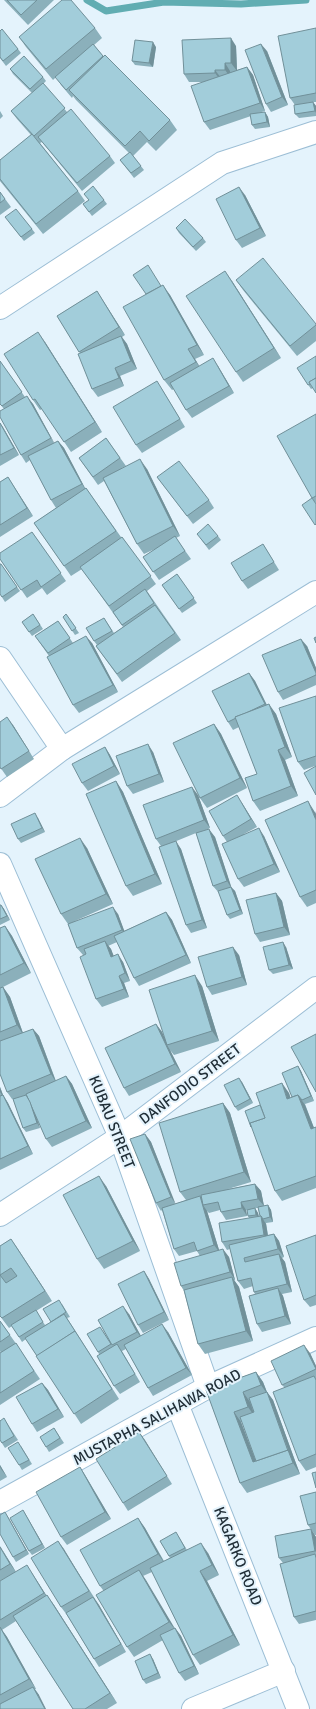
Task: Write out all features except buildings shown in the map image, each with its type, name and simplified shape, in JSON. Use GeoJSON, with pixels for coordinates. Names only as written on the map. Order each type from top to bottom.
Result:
{"type":"FeatureCollection","features":[{"type":"Feature","properties":{"kind":"street"},"geometry":{"type":"LineString","coordinates":[[0,308],[222,163],[316,132]]}},
{"type":"Feature","properties":{"kind":"street"},"geometry":{"type":"LineString","coordinates":[[0,796],[62,749],[316,592]]}},
{"type":"Feature","properties":{"kind":"street"},"geometry":{"type":"LineString","coordinates":[[0,658],[62,749]]}},
{"type":"Feature","properties":{"kind":"street","name":"KUBAU STREET"},"geometry":{"type":"LineString","coordinates":[[0,864],[120,1137],[208,1387]]}},
{"type":"Feature","properties":{"kind":"street","name":"DANFODIO STREET"},"geometry":{"type":"LineString","coordinates":[[0,1215],[120,1137],[316,988]]}},
{"type":"Feature","properties":{"kind":"street","name":"MUSTAPHA SALIHAWA ROAD"},"geometry":{"type":"LineString","coordinates":[[0,1502],[208,1387],[316,1338]]}},
{"type":"Feature","properties":{"kind":"street","name":"KAGARKO ROAD"},"geometry":{"type":"LineString","coordinates":[[177,1404],[284,1670],[298,1709]]}},
{"type":"Feature","properties":{"kind":"street"},"geometry":{"type":"LineString","coordinates":[[193,1709],[284,1670]]}},
{"type":"Feature","properties":{"kind":"waterway"},"geometry":{"type":"LineString","coordinates":[[87,0],[106,11],[164,2],[241,4],[306,0]]}}]}
